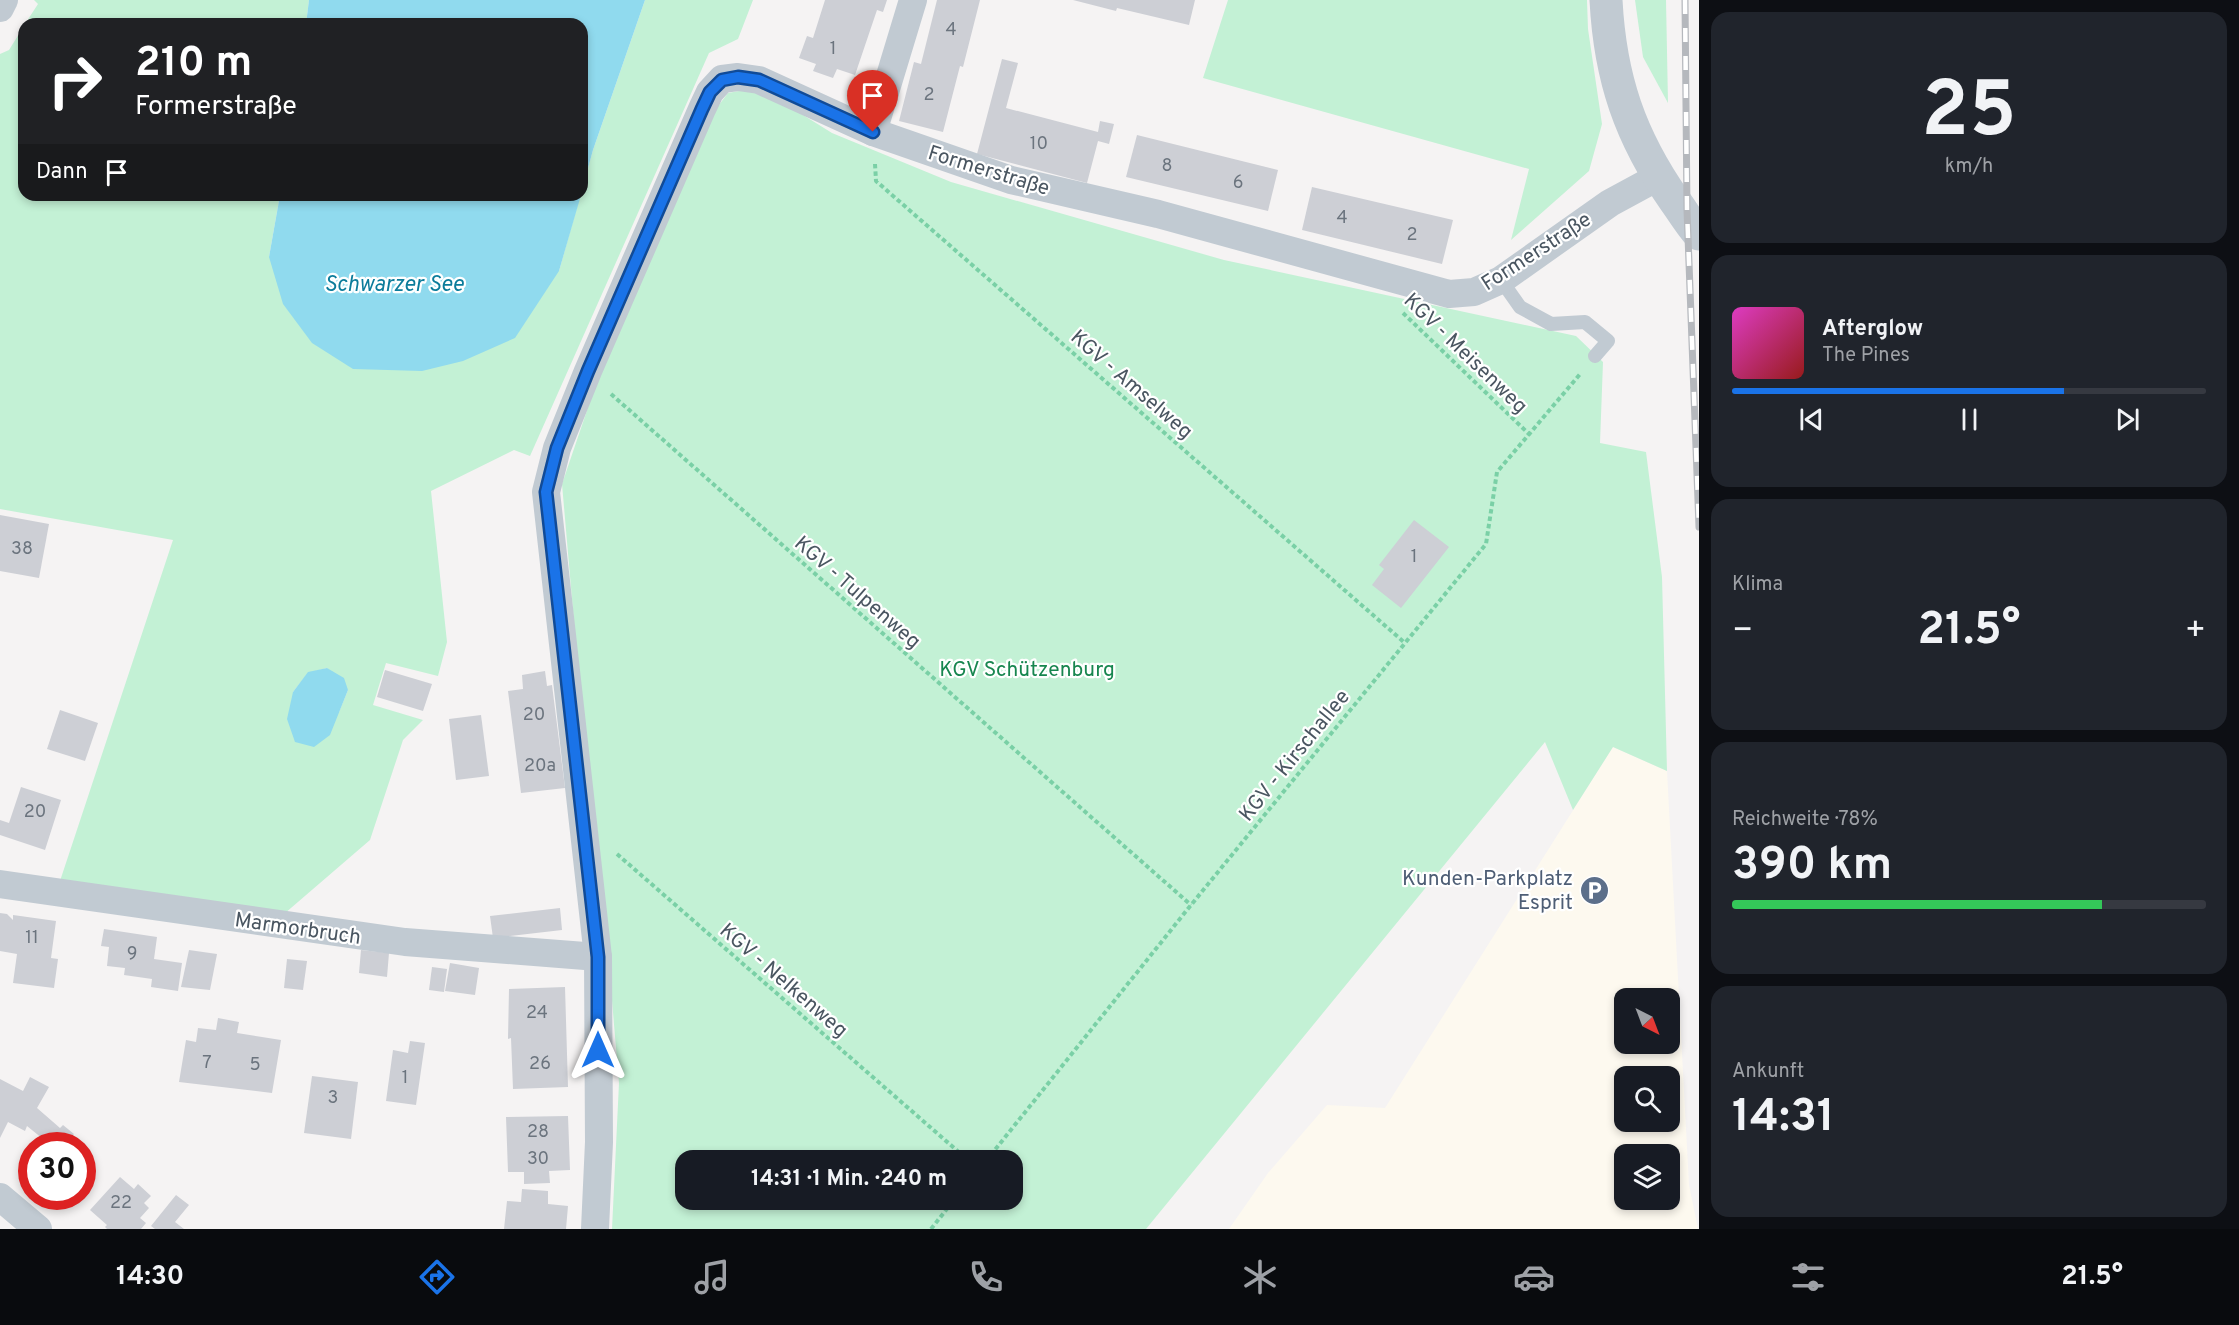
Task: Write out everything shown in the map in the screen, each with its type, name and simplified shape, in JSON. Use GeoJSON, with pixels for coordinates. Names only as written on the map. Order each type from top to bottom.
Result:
{"type":"FeatureCollection","features":[{"type":"Feature","properties":{"kind":"street"},"geometry":{"type":"LineString","coordinates":[[0,8],[4,0]]}},
{"type":"Feature","properties":{"kind":"street"},"geometry":{"type":"LineString","coordinates":[[873,132],[913,0]]}},
{"type":"Feature","properties":{"kind":"street"},"geometry":{"type":"LineString","coordinates":[[1606,0],[1613,65],[1625,108],[1642,148],[1658,177],[1699,234]]}},
{"type":"Feature","properties":{"kind":"street","name":"Formerstraße"},"geometry":{"type":"LineString","coordinates":[[595,1229],[599,1142],[598,957],[546,492],[557,448],[588,371],[710,92],[722,80],[738,77],[759,80],[873,132],[1011,180],[1158,214],[1449,294],[1474,292],[1501,280],[1602,208],[1658,177]]}},
{"type":"Feature","properties":{"kind":"street","name":"Marmorbruch"},"geometry":{"type":"LineString","coordinates":[[0,884],[405,942],[598,957]]}},
{"type":"Feature","properties":{"kind":"street"},"geometry":{"type":"LineString","coordinates":[[0,1197],[38,1229]]}},
{"type":"Feature","properties":{"kind":"lane"},"geometry":{"type":"LineString","coordinates":[[1501,280],[1520,307],[1551,324],[1585,322],[1608,341],[1595,356]]}},
{"type":"Feature","properties":{"kind":"path","name":"KGV - Amselweg"},"geometry":{"type":"LineString","coordinates":[[873,132],[876,181],[1405,643]]}},
{"type":"Feature","properties":{"kind":"path","name":"KGV - Meisenweg"},"geometry":{"type":"LineString","coordinates":[[1394,305],[1530,435]]}},
{"type":"Feature","properties":{"kind":"path","name":"KGV - Kirschallee"},"geometry":{"type":"LineString","coordinates":[[995,1150],[1191,905],[1486,544],[1497,472],[1595,356]]}},
{"type":"Feature","properties":{"kind":"path","name":"KGV - Tulpenweg"},"geometry":{"type":"LineString","coordinates":[[588,371],[1191,905]]}},
{"type":"Feature","properties":{"kind":"path","name":"KGV - Nelkenweg"},"geometry":{"type":"LineString","coordinates":[[582,819],[598,837],[956,1150]]}},
{"type":"Feature","properties":{"kind":"path"},"geometry":{"type":"LineString","coordinates":[[930,1229],[946,1210]]}},
{"type":"Feature","properties":{"kind":"shaded area","name":"Kunden-Parkplatz Esprit"},"geometry":{"type":"Polygon","coordinates":[[[1613,747],[1667,771],[1679,988],[1614,988],[1614,1054],[1680,1054],[1680,1016],[1689,1185],[1698,1229],[1229,1229],[1268,1173],[1327,1105],[1385,1108],[1613,747]]]}},
{"type":"Feature","properties":{"kind":"green space"},"geometry":{"type":"Polygon","coordinates":[[[34,0],[309,0],[307,18],[29,18],[38,4],[34,0]]]}},
{"type":"Feature","properties":{"kind":"green space"},"geometry":{"type":"Polygon","coordinates":[[[645,0],[753,0],[738,39],[709,53],[530,456],[514,450],[431,491],[447,642],[438,676],[386,663],[373,705],[423,720],[403,740],[370,840],[284,914],[60,881],[173,540],[0,509],[0,54],[9,50],[18,36],[18,201],[279,201],[269,257],[559,271],[579,201],[588,201],[588,168],[645,0]],[[327,668],[308,673],[293,692],[339,712],[348,690],[327,668]]]}},
{"type":"Feature","properties":{"kind":"green space"},"geometry":{"type":"Polygon","coordinates":[[[1228,0],[1587,0],[1588,29],[1602,124],[1589,171],[1511,240],[1529,169],[1203,78],[1228,0]]]}},
{"type":"Feature","properties":{"kind":"green space"},"geometry":{"type":"Polygon","coordinates":[[[1635,0],[1666,0],[1668,103],[1643,57],[1635,0]]]}},
{"type":"Feature","properties":{"kind":"green space","name":"KGV Schützenburg"},"geometry":{"type":"Polygon","coordinates":[[[750,89],[779,100],[832,133],[951,182],[1224,260],[1576,336],[1603,362],[1600,443],[1646,452],[1662,577],[1667,771],[1613,747],[1573,810],[1545,742],[1146,1229],[612,1229],[619,1083],[598,836],[578,668],[562,484],[597,381],[709,118],[728,93],[750,89]]]}},
{"type":"Feature","properties":{"kind":"water"},"geometry":{"type":"Polygon","coordinates":[[[309,0],[645,0],[588,168],[588,18],[307,18],[309,0]]]}},
{"type":"Feature","properties":{"kind":"water","name":"Schwarzer See"},"geometry":{"type":"Polygon","coordinates":[[[279,201],[579,201],[559,271],[515,338],[463,361],[422,371],[353,369],[312,343],[283,304],[269,257],[279,201]]]}},
{"type":"Feature","properties":{"kind":"water"},"geometry":{"type":"Polygon","coordinates":[[[327,668],[344,678],[348,690],[330,735],[314,747],[295,742],[287,719],[293,692],[308,672],[327,668]]]}},
{"type":"Feature","properties":{"kind":"building"},"geometry":{"type":"Polygon","coordinates":[[[825,0],[887,0],[883,12],[877,10],[855,75],[837,69],[833,78],[813,71],[816,64],[799,58],[807,36],[813,38],[825,0]]]}},
{"type":"Feature","properties":{"kind":"building"},"geometry":{"type":"Polygon","coordinates":[[[937,0],[980,0],[943,132],[899,121],[914,62],[921,64],[937,0]]]}},
{"type":"Feature","properties":{"kind":"building"},"geometry":{"type":"Polygon","coordinates":[[[1073,0],[1195,0],[1189,25],[1073,0]]]}},
{"type":"Feature","properties":{"kind":"building"},"geometry":{"type":"Polygon","coordinates":[[[1002,59],[1018,63],[1006,108],[1098,132],[1100,121],[1114,124],[1109,144],[1098,141],[1087,183],[977,154],[1002,59]]]}},
{"type":"Feature","properties":{"kind":"building"},"geometry":{"type":"Polygon","coordinates":[[[1137,135],[1278,170],[1268,211],[1126,177],[1137,135]]]}},
{"type":"Feature","properties":{"kind":"building"},"geometry":{"type":"Polygon","coordinates":[[[1312,187],[1453,220],[1442,264],[1302,230],[1312,187]]]}},
{"type":"Feature","properties":{"kind":"building"},"geometry":{"type":"Polygon","coordinates":[[[0,515],[49,524],[39,578],[0,571],[0,515]]]}},
{"type":"Feature","properties":{"kind":"building"},"geometry":{"type":"Polygon","coordinates":[[[1414,520],[1449,547],[1401,608],[1372,585],[1384,569],[1379,565],[1414,520]]]}},
{"type":"Feature","properties":{"kind":"building"},"geometry":{"type":"Polygon","coordinates":[[[385,670],[432,684],[423,711],[377,697],[385,670]]]}},
{"type":"Feature","properties":{"kind":"building"},"geometry":{"type":"Polygon","coordinates":[[[545,671],[547,686],[552,685],[565,788],[521,793],[508,691],[523,689],[522,675],[545,671]]]}},
{"type":"Feature","properties":{"kind":"building"},"geometry":{"type":"Polygon","coordinates":[[[60,710],[98,723],[85,761],[47,749],[60,710]]]}},
{"type":"Feature","properties":{"kind":"building"},"geometry":{"type":"Polygon","coordinates":[[[481,715],[489,776],[456,780],[449,719],[481,715]]]}},
{"type":"Feature","properties":{"kind":"building"},"geometry":{"type":"Polygon","coordinates":[[[21,787],[61,800],[45,850],[0,835],[0,820],[9,823],[21,787]]]}},
{"type":"Feature","properties":{"kind":"building"},"geometry":{"type":"Polygon","coordinates":[[[560,908],[562,930],[493,938],[490,916],[560,908]]]}},
{"type":"Feature","properties":{"kind":"building"},"geometry":{"type":"Polygon","coordinates":[[[0,913],[7,914],[13,920],[13,915],[56,921],[51,958],[58,959],[54,988],[13,983],[17,954],[0,951],[0,913]]]}},
{"type":"Feature","properties":{"kind":"building"},"geometry":{"type":"Polygon","coordinates":[[[104,929],[157,937],[154,959],[182,963],[178,991],[151,987],[152,979],[124,975],[125,968],[107,966],[109,947],[101,946],[104,929]]]}},
{"type":"Feature","properties":{"kind":"building"},"geometry":{"type":"Polygon","coordinates":[[[189,950],[217,954],[210,990],[181,987],[189,950]]]}},
{"type":"Feature","properties":{"kind":"building"},"geometry":{"type":"Polygon","coordinates":[[[361,950],[389,953],[387,977],[359,973],[361,950]]]}},
{"type":"Feature","properties":{"kind":"building"},"geometry":{"type":"Polygon","coordinates":[[[287,959],[307,961],[303,990],[284,988],[287,959]]]}},
{"type":"Feature","properties":{"kind":"building"},"geometry":{"type":"Polygon","coordinates":[[[450,963],[479,968],[475,995],[445,991],[450,963]]]}},
{"type":"Feature","properties":{"kind":"building"},"geometry":{"type":"Polygon","coordinates":[[[432,967],[447,969],[444,992],[429,990],[432,967]]]}},
{"type":"Feature","properties":{"kind":"building"},"geometry":{"type":"Polygon","coordinates":[[[565,987],[568,1087],[513,1089],[511,1038],[508,1039],[509,989],[565,987]]]}},
{"type":"Feature","properties":{"kind":"building"},"geometry":{"type":"Polygon","coordinates":[[[218,1018],[239,1022],[237,1033],[281,1040],[272,1093],[179,1082],[186,1040],[196,1042],[198,1028],[216,1030],[218,1018]]]}},
{"type":"Feature","properties":{"kind":"building"},"geometry":{"type":"Polygon","coordinates":[[[410,1041],[425,1043],[416,1105],[386,1101],[393,1050],[408,1053],[410,1041]]]}},
{"type":"Feature","properties":{"kind":"building"},"geometry":{"type":"Polygon","coordinates":[[[312,1076],[358,1082],[351,1139],[304,1133],[312,1076]]]}},
{"type":"Feature","properties":{"kind":"building"},"geometry":{"type":"Polygon","coordinates":[[[30,1077],[49,1087],[37,1108],[60,1128],[63,1125],[72,1132],[34,1132],[27,1126],[25,1131],[8,1122],[0,1138],[0,1079],[23,1091],[30,1077]]]}},
{"type":"Feature","properties":{"kind":"building"},"geometry":{"type":"Polygon","coordinates":[[[568,1116],[570,1170],[549,1171],[550,1183],[524,1184],[524,1172],[508,1172],[506,1117],[568,1116]]]}},
{"type":"Feature","properties":{"kind":"building"},"geometry":{"type":"Polygon","coordinates":[[[120,1177],[134,1189],[138,1184],[151,1196],[144,1203],[149,1208],[140,1218],[146,1223],[141,1229],[107,1229],[105,1227],[107,1225],[90,1210],[96,1210],[96,1203],[120,1177]]]}},
{"type":"Feature","properties":{"kind":"building"},"geometry":{"type":"Polygon","coordinates":[[[522,1189],[548,1191],[548,1204],[568,1206],[566,1229],[504,1229],[507,1201],[521,1202],[522,1189]]]}},
{"type":"Feature","properties":{"kind":"building"},"geometry":{"type":"Polygon","coordinates":[[[176,1195],[189,1205],[175,1222],[184,1229],[155,1229],[151,1226],[176,1195]]]}},
{"type":"Feature","properties":{"kind":"railway"},"geometry":{"type":"LineString","coordinates":[[1685,0],[1687,210],[1699,527]]}},
{"type":"Feature","properties":{"kind":"place","name":"Kunden-Parkplatz Esprit"},"geometry":{"type":"Point","coordinates":[1594,890]}},
{"type":"Feature","properties":{"kind":"route"},"geometry":{"type":"LineString","coordinates":[[598,1050],[598,957],[546,492],[557,448],[588,371],[710,92],[722,80],[738,77],[759,80],[873,132]]}}]}
